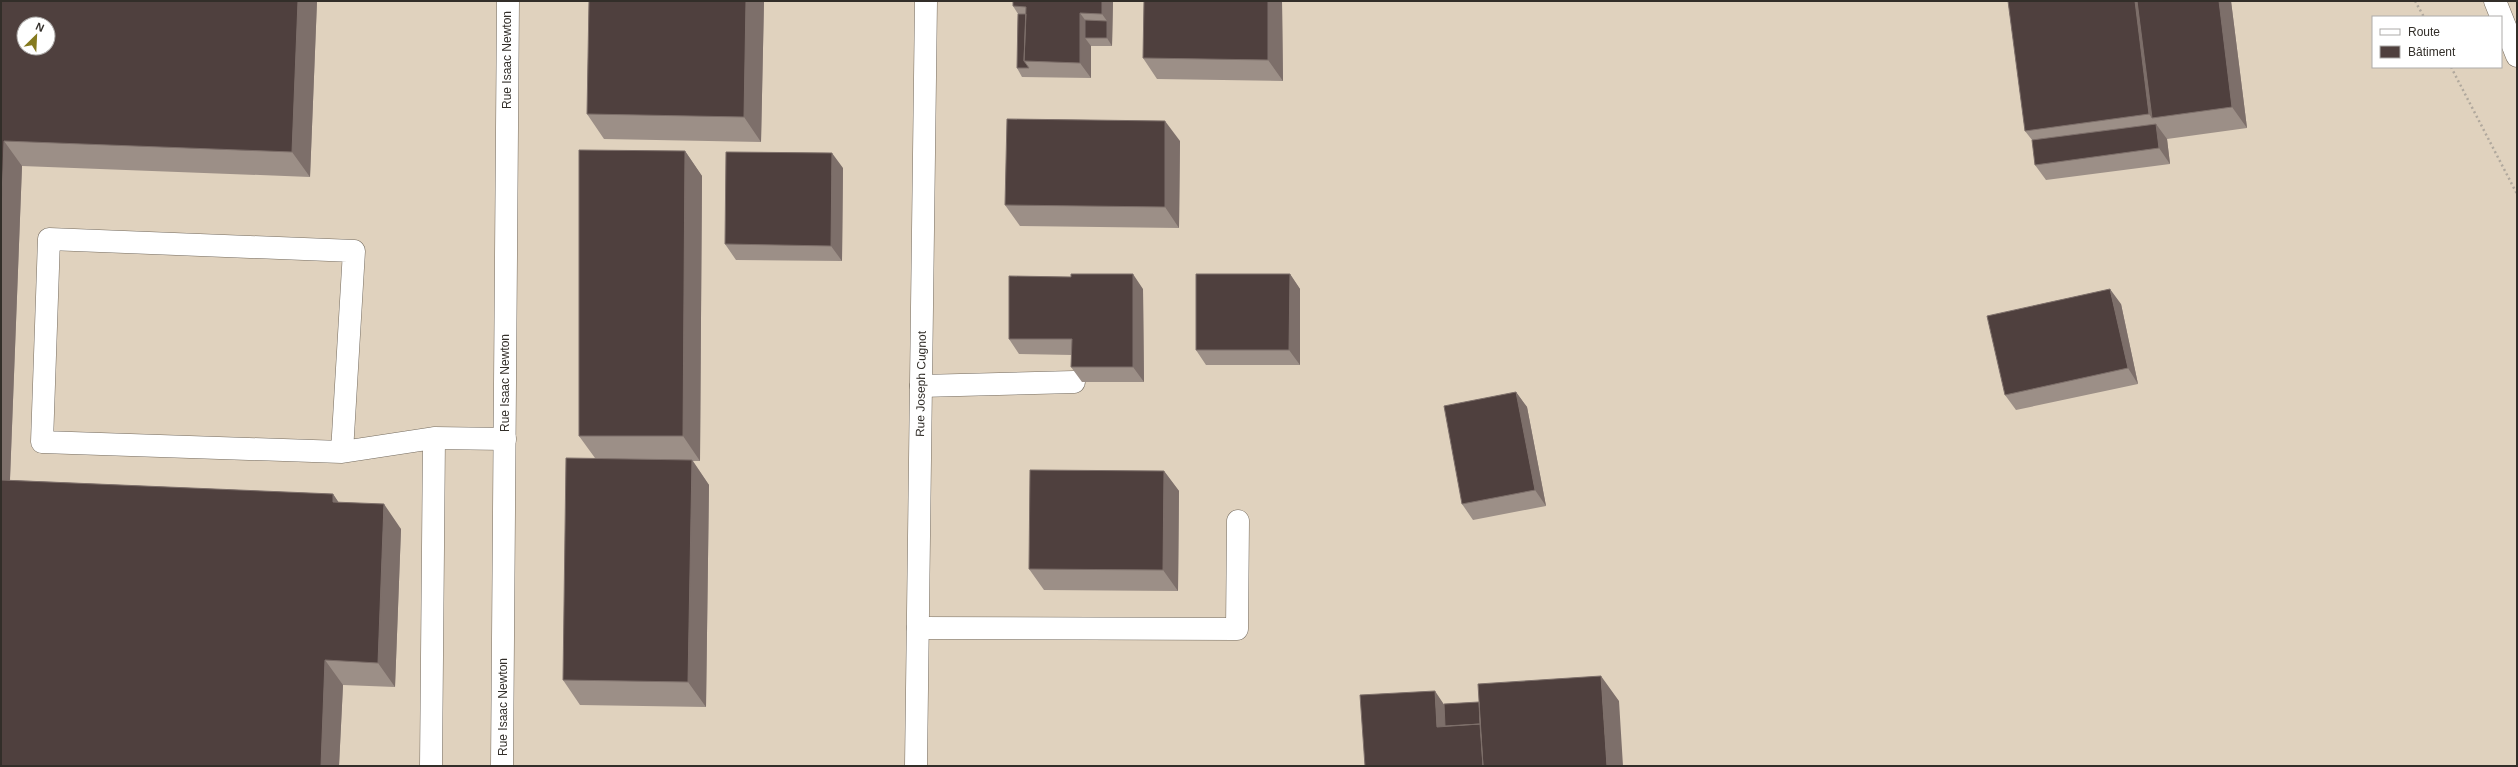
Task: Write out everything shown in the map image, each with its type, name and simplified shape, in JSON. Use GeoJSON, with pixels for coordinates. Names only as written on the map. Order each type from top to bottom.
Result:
{"type":"FeatureCollection","features":[{"type":"Feature","properties":{"kind":"street","name":"Rue Isaac Newton"},"geometry":{"type":"LineString","coordinates":[[502,766],[508,1]]}},
{"type":"Feature","properties":{"kind":"street","name":"Rue Joseph Cugnot"},"geometry":{"type":"LineString","coordinates":[[916,766],[926,1]]}},
{"type":"Feature","properties":{"kind":"street"},"geometry":{"type":"LineString","coordinates":[[2496,1],[2502,16]]}},
{"type":"Feature","properties":{"kind":"street"},"geometry":{"type":"LineString","coordinates":[[2502,17],[2517,56]]}},
{"type":"Feature","properties":{"kind":"street"},"geometry":{"type":"LineString","coordinates":[[342,452],[354,251],[49,239],[42,442],[342,452],[434,438],[504,439]]}},
{"type":"Feature","properties":{"kind":"street"},"geometry":{"type":"LineString","coordinates":[[921,386],[1074,382]]}},
{"type":"Feature","properties":{"kind":"street"},"geometry":{"type":"LineString","coordinates":[[431,766],[434,438]]}},
{"type":"Feature","properties":{"kind":"street"},"geometry":{"type":"LineString","coordinates":[[918,628],[1237,629],[1238,522]]}},
{"type":"Feature","properties":{"kind":"path"},"geometry":{"type":"LineString","coordinates":[[2415,1],[2423,16]]}},
{"type":"Feature","properties":{"kind":"path"},"geometry":{"type":"LineString","coordinates":[[2452,68],[2517,194]]}},
{"type":"Feature","properties":{"kind":"shaded area"},"geometry":{"type":"Polygon","coordinates":[[[1,1],[2517,1],[2517,766],[1,766],[1,1]]]}},
{"type":"Feature","properties":{"kind":"building"},"geometry":{"type":"Polygon","coordinates":[[[1,1],[298,1],[292,152],[4,141],[1,227],[1,1]]]}},
{"type":"Feature","properties":{"kind":"building"},"geometry":{"type":"Polygon","coordinates":[[[589,1],[746,1],[744,117],[587,114],[589,1]]]}},
{"type":"Feature","properties":{"kind":"building"},"geometry":{"type":"Polygon","coordinates":[[[1013,1],[1102,1],[1102,14],[1080,13],[1080,63],[1024,61],[1026,7],[1013,6],[1013,1]]]}},
{"type":"Feature","properties":{"kind":"building"},"geometry":{"type":"Polygon","coordinates":[[[1144,1],[1268,1],[1268,60],[1143,58],[1144,1]]]}},
{"type":"Feature","properties":{"kind":"building"},"geometry":{"type":"Polygon","coordinates":[[[2008,1],[2135,1],[2149,114],[2025,131],[2008,1]]]}},
{"type":"Feature","properties":{"kind":"building"},"geometry":{"type":"Polygon","coordinates":[[[2137,1],[2219,1],[2232,107],[2152,118],[2137,1]]]}},
{"type":"Feature","properties":{"kind":"building"},"geometry":{"type":"Polygon","coordinates":[[[1018,14],[1026,14],[1024,61],[1029,68],[1017,68],[1018,14]]]}},
{"type":"Feature","properties":{"kind":"building"},"geometry":{"type":"Polygon","coordinates":[[[1085,20],[1107,21],[1107,38],[1085,38],[1085,20]]]}},
{"type":"Feature","properties":{"kind":"building"},"geometry":{"type":"Polygon","coordinates":[[[1007,119],[1165,121],[1165,207],[1005,205],[1007,119]]]}},
{"type":"Feature","properties":{"kind":"building"},"geometry":{"type":"Polygon","coordinates":[[[2156,124],[2159,148],[2035,165],[2032,140],[2156,124]]]}},
{"type":"Feature","properties":{"kind":"building"},"geometry":{"type":"Polygon","coordinates":[[[579,150],[685,151],[683,436],[579,436],[579,150]]]}},
{"type":"Feature","properties":{"kind":"building"},"geometry":{"type":"Polygon","coordinates":[[[726,152],[832,153],[831,246],[725,244],[726,152]]]}},
{"type":"Feature","properties":{"kind":"building"},"geometry":{"type":"Polygon","coordinates":[[[1071,274],[1133,274],[1133,367],[1071,367],[1072,339],[1009,339],[1009,276],[1071,277],[1071,274]]]}},
{"type":"Feature","properties":{"kind":"building"},"geometry":{"type":"Polygon","coordinates":[[[1196,274],[1290,274],[1289,350],[1196,350],[1196,274]]]}},
{"type":"Feature","properties":{"kind":"building"},"geometry":{"type":"Polygon","coordinates":[[[2110,289],[2128,368],[2005,395],[1987,316],[2110,289]]]}},
{"type":"Feature","properties":{"kind":"building"},"geometry":{"type":"Polygon","coordinates":[[[1516,392],[1535,490],[1462,504],[1444,406],[1516,392]]]}},
{"type":"Feature","properties":{"kind":"building"},"geometry":{"type":"Polygon","coordinates":[[[566,458],[692,460],[688,682],[563,680],[566,458]]]}},
{"type":"Feature","properties":{"kind":"building"},"geometry":{"type":"Polygon","coordinates":[[[1030,470],[1164,471],[1163,570],[1029,569],[1030,470]]]}},
{"type":"Feature","properties":{"kind":"building"},"geometry":{"type":"Polygon","coordinates":[[[1,480],[333,494],[333,502],[384,504],[378,663],[325,660],[321,766],[1,766],[1,480]]]}},
{"type":"Feature","properties":{"kind":"building"},"geometry":{"type":"Polygon","coordinates":[[[1601,676],[1607,766],[1483,766],[1478,684],[1601,676]]]}},
{"type":"Feature","properties":{"kind":"building"},"geometry":{"type":"Polygon","coordinates":[[[1435,691],[1437,727],[1480,724],[1483,766],[1365,766],[1360,695],[1435,691]]]}},
{"type":"Feature","properties":{"kind":"building"},"geometry":{"type":"Polygon","coordinates":[[[1479,702],[1480,724],[1445,726],[1444,704],[1479,702]]]}}]}
